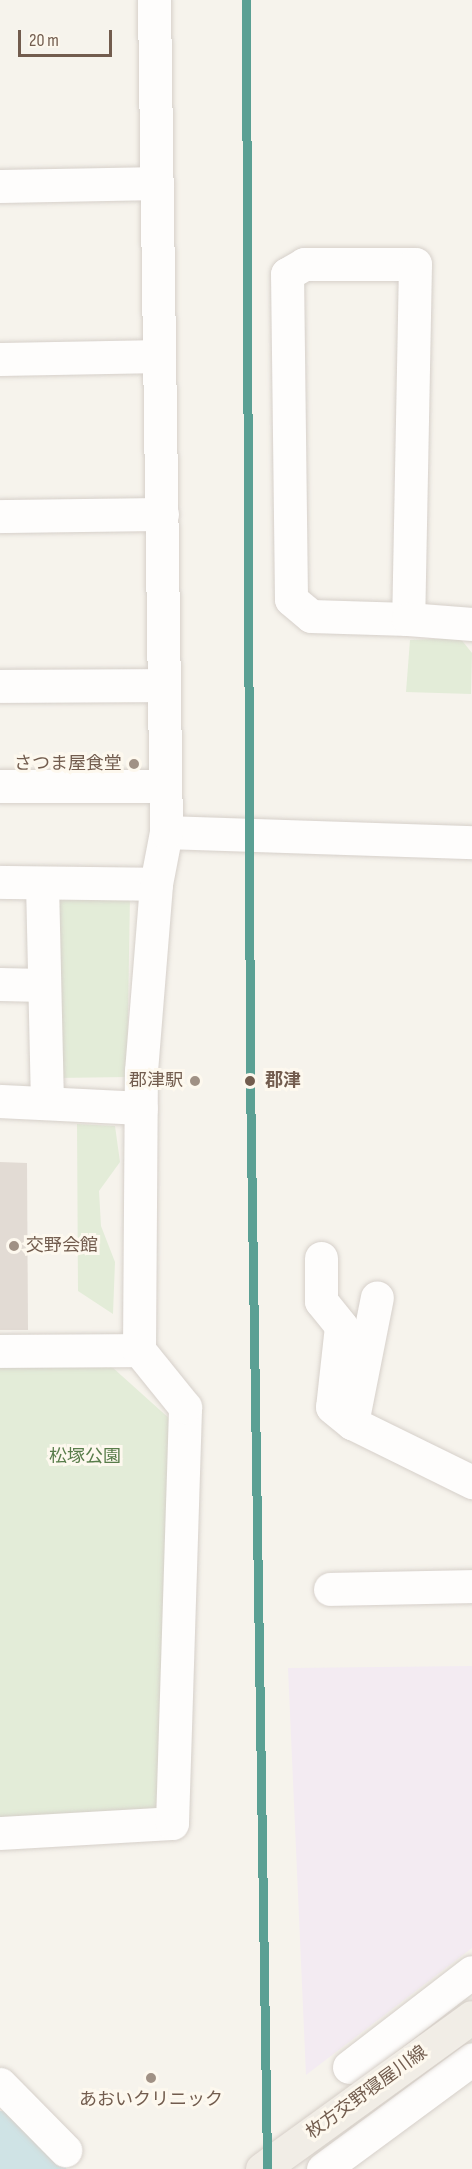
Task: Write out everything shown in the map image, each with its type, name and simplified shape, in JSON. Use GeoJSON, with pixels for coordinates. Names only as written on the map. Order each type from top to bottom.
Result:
{"type":"FeatureCollection","features":[{"type":"Feature","properties":{"kind":"main road","name":"枚方交野寝屋川線"},"geometry":{"type":"LineString","coordinates":[[262,2169],[472,2017]]}},
{"type":"Feature","properties":{"kind":"street"},"geometry":{"type":"LineString","coordinates":[[0,1833],[172,1823],[185,1407],[139,1350],[141,1108],[156,884],[166,832],[154,0]]}},
{"type":"Feature","properties":{"kind":"street"},"geometry":{"type":"LineString","coordinates":[[0,186],[157,183]]}},
{"type":"Feature","properties":{"kind":"street"},"geometry":{"type":"LineString","coordinates":[[408,619],[415,264],[304,264],[287,274],[291,599],[311,616],[408,619],[472,624]]}},
{"type":"Feature","properties":{"kind":"street"},"geometry":{"type":"LineString","coordinates":[[0,359],[159,356]]}},
{"type":"Feature","properties":{"kind":"street"},"geometry":{"type":"LineString","coordinates":[[0,516],[162,514]]}},
{"type":"Feature","properties":{"kind":"street"},"geometry":{"type":"LineString","coordinates":[[0,686],[164,686]]}},
{"type":"Feature","properties":{"kind":"street"},"geometry":{"type":"LineString","coordinates":[[0,786],[165,786]]}},
{"type":"Feature","properties":{"kind":"street"},"geometry":{"type":"LineString","coordinates":[[166,832],[472,842]]}},
{"type":"Feature","properties":{"kind":"street"},"geometry":{"type":"LineString","coordinates":[[0,882],[156,884]]}},
{"type":"Feature","properties":{"kind":"street"},"geometry":{"type":"LineString","coordinates":[[42,883],[47,1103]]}},
{"type":"Feature","properties":{"kind":"street"},"geometry":{"type":"LineString","coordinates":[[0,984],[44,985]]}},
{"type":"Feature","properties":{"kind":"street"},"geometry":{"type":"LineString","coordinates":[[0,1101],[141,1108]]}},
{"type":"Feature","properties":{"kind":"street"},"geometry":{"type":"LineString","coordinates":[[321,1258],[321,1301],[341,1326],[332,1407],[352,1423],[472,1482]]}},
{"type":"Feature","properties":{"kind":"street"},"geometry":{"type":"LineString","coordinates":[[352,1423],[377,1297]]}},
{"type":"Feature","properties":{"kind":"street"},"geometry":{"type":"LineString","coordinates":[[0,1352],[139,1350]]}},
{"type":"Feature","properties":{"kind":"street"},"geometry":{"type":"LineString","coordinates":[[330,1589],[472,1586]]}},
{"type":"Feature","properties":{"kind":"street"},"geometry":{"type":"LineString","coordinates":[[349,2067],[472,1972]]}},
{"type":"Feature","properties":{"kind":"street"},"geometry":{"type":"LineString","coordinates":[[341,2164],[385,2122],[472,2059]]}},
{"type":"Feature","properties":{"kind":"street"},"geometry":{"type":"LineString","coordinates":[[0,2084],[65,2150]]}},
{"type":"Feature","properties":{"kind":"shaded area"},"geometry":{"type":"Polygon","coordinates":[[[472,1666],[472,1948],[306,2075],[288,1668],[472,1666]]]}},
{"type":"Feature","properties":{"kind":"green space"},"geometry":{"type":"Polygon","coordinates":[[[460,638],[472,653],[471,694],[406,692],[410,640],[460,638]]]}},
{"type":"Feature","properties":{"kind":"green space"},"geometry":{"type":"Polygon","coordinates":[[[58,896],[130,896],[127,1077],[57,1078],[58,896]]]}},
{"type":"Feature","properties":{"kind":"green space"},"geometry":{"type":"Polygon","coordinates":[[[77,1124],[115,1126],[120,1162],[99,1191],[101,1226],[115,1262],[113,1314],[78,1291],[77,1124]]]}},
{"type":"Feature","properties":{"kind":"green space","name":"松塚公園"},"geometry":{"type":"Polygon","coordinates":[[[0,1363],[112,1367],[171,1420],[156,1816],[0,1823],[0,1363]]]}},
{"type":"Feature","properties":{"kind":"building","name":"交野会館"},"geometry":{"type":"Polygon","coordinates":[[[0,1162],[27,1163],[28,1330],[0,1330],[0,1162]]]}},
{"type":"Feature","properties":{"kind":"waterway"},"geometry":{"type":"LineString","coordinates":[[0,2139],[37,2169]]}},
{"type":"Feature","properties":{"kind":"transit line"},"geometry":{"type":"LineString","coordinates":[[246,0],[250,1081],[267,2169]]}},
{"type":"Feature","properties":{"kind":"place","name":"さつま屋食堂"},"geometry":{"type":"Point","coordinates":[134,764]}},
{"type":"Feature","properties":{"kind":"place","name":"郡津駅"},"geometry":{"type":"Point","coordinates":[195,1081]}},
{"type":"Feature","properties":{"kind":"place","name":"郡津"},"geometry":{"type":"Point","coordinates":[250,1081]}},
{"type":"Feature","properties":{"kind":"place","name":"交野会館"},"geometry":{"type":"Point","coordinates":[14,1246]}},
{"type":"Feature","properties":{"kind":"place","name":"あおいクリニック"},"geometry":{"type":"Point","coordinates":[151,2078]}}]}
